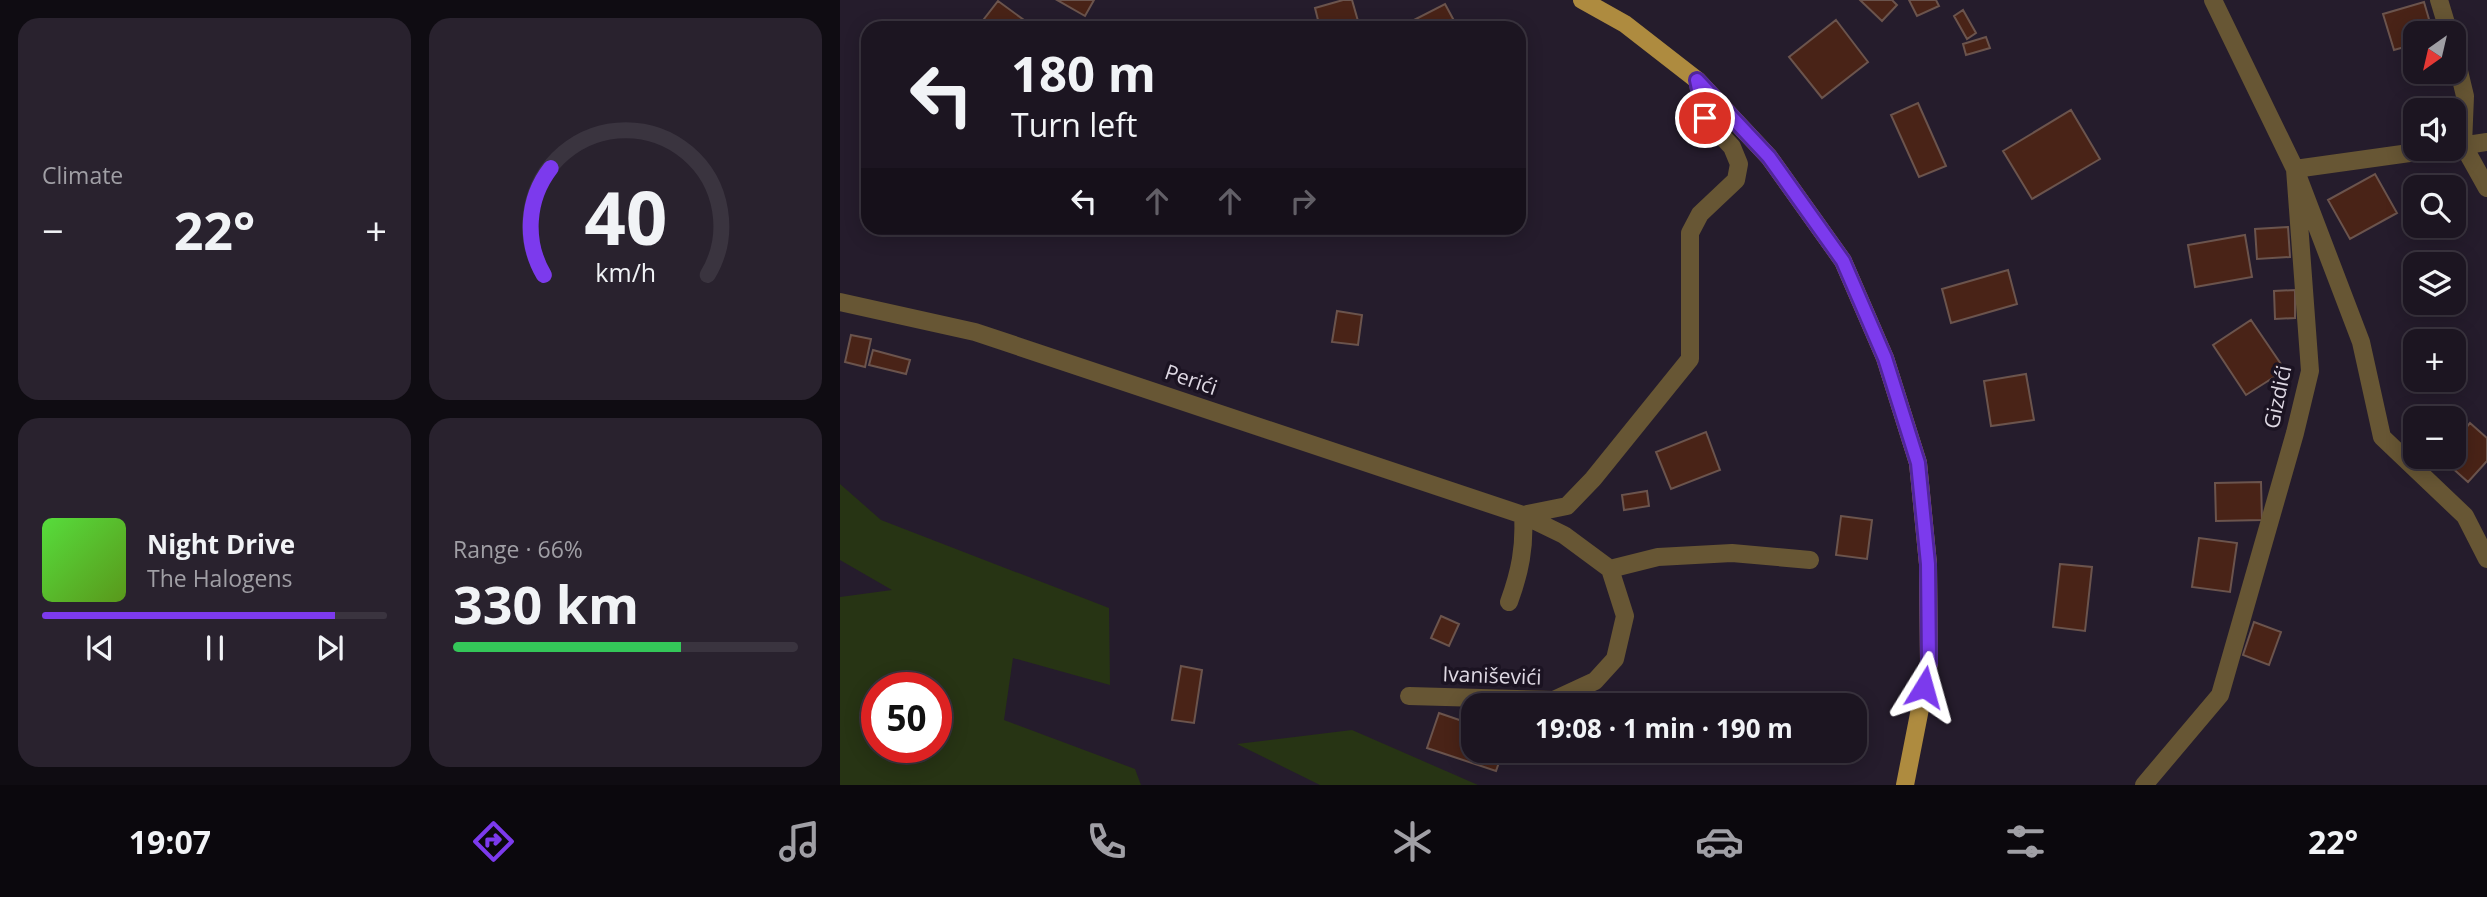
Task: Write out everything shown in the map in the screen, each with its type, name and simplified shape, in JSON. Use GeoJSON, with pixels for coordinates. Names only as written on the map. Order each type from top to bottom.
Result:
{"type":"FeatureCollection","features":[{"type":"Feature","properties":{"kind":"main road"},"geometry":{"type":"LineString","coordinates":[[1582,0],[1625,24],[1697,80],[1769,157],[1843,261],[1885,358],[1918,463],[1928,564],[1929,663],[1905,785]]}},
{"type":"Feature","properties":{"kind":"street","name":"Gizdići"},"geometry":{"type":"LineString","coordinates":[[2144,785],[2220,695],[2295,433],[2310,371],[2295,169],[2213,0]]}},
{"type":"Feature","properties":{"kind":"street"},"geometry":{"type":"LineString","coordinates":[[2440,0],[2446,21]]}},
{"type":"Feature","properties":{"kind":"street"},"geometry":{"type":"LineString","coordinates":[[1523,515],[1567,506],[1593,479],[1689,359],[1690,233],[1700,214],[1736,180],[1739,164],[1732,146],[1705,118],[1697,80]]}},
{"type":"Feature","properties":{"kind":"street"},"geometry":{"type":"LineString","coordinates":[[2466,145],[2487,142]]}},
{"type":"Feature","properties":{"kind":"street"},"geometry":{"type":"LineString","coordinates":[[2403,154],[2295,169],[2361,342],[2382,437],[2465,516],[2487,559]]}},
{"type":"Feature","properties":{"kind":"street"},"geometry":{"type":"LineString","coordinates":[[2466,158],[2487,188]]}},
{"type":"Feature","properties":{"kind":"street","name":"Perići"},"geometry":{"type":"LineString","coordinates":[[840,302],[975,331],[1523,515]]}},
{"type":"Feature","properties":{"kind":"street"},"geometry":{"type":"LineString","coordinates":[[1523,515],[1564,536],[1610,569],[1658,557],[1732,553],[1810,560]]}},
{"type":"Feature","properties":{"kind":"street"},"geometry":{"type":"LineString","coordinates":[[1509,602],[1520,573],[1525,543],[1523,515]]}},
{"type":"Feature","properties":{"kind":"street","name":"Ivaniševići"},"geometry":{"type":"LineString","coordinates":[[1409,696],[1553,700],[1595,681],[1615,659],[1625,616],[1610,569]]}},
{"type":"Feature","properties":{"kind":"green space"},"geometry":{"type":"Polygon","coordinates":[[[840,484],[881,520],[1109,608],[1110,685],[1013,658],[1004,720],[1135,769],[1141,785],[840,785],[840,597],[892,590],[840,560],[840,484]]]}},
{"type":"Feature","properties":{"kind":"green space"},"geometry":{"type":"Polygon","coordinates":[[[1352,730],[1478,785],[1320,785],[1237,744],[1352,730]]]}},
{"type":"Feature","properties":{"kind":"building"},"geometry":{"type":"Polygon","coordinates":[[[1057,0],[1094,0],[1085,16],[1057,0]]]}},
{"type":"Feature","properties":{"kind":"building"},"geometry":{"type":"Polygon","coordinates":[[[1352,0],[1358,21],[1318,21],[1315,8],[1352,0]]]}},
{"type":"Feature","properties":{"kind":"building"},"geometry":{"type":"Polygon","coordinates":[[[1860,0],[1892,0],[1897,5],[1882,21],[1860,0]]]}},
{"type":"Feature","properties":{"kind":"building"},"geometry":{"type":"Polygon","coordinates":[[[1909,0],[1936,0],[1939,6],[1917,16],[1909,0]]]}},
{"type":"Feature","properties":{"kind":"building"},"geometry":{"type":"Polygon","coordinates":[[[998,1],[1024,20],[1023,21],[982,21],[998,1]]]}},
{"type":"Feature","properties":{"kind":"building"},"geometry":{"type":"Polygon","coordinates":[[[2424,2],[2430,21],[2403,21],[2403,47],[2394,50],[2383,14],[2424,2]]]}},
{"type":"Feature","properties":{"kind":"building"},"geometry":{"type":"Polygon","coordinates":[[[1445,4],[1454,21],[1412,21],[1445,4]]]}},
{"type":"Feature","properties":{"kind":"building"},"geometry":{"type":"Polygon","coordinates":[[[1963,10],[1976,33],[1967,39],[1954,16],[1963,10]]]}},
{"type":"Feature","properties":{"kind":"building"},"geometry":{"type":"Polygon","coordinates":[[[1836,20],[1868,62],[1822,98],[1789,57],[1836,20]]]}},
{"type":"Feature","properties":{"kind":"building"},"geometry":{"type":"Polygon","coordinates":[[[1986,37],[1990,48],[1966,55],[1963,44],[1986,37]]]}},
{"type":"Feature","properties":{"kind":"building"},"geometry":{"type":"Polygon","coordinates":[[[1918,103],[1946,166],[1919,177],[1891,115],[1918,103]]]}},
{"type":"Feature","properties":{"kind":"building"},"geometry":{"type":"Polygon","coordinates":[[[2071,110],[2100,159],[2032,199],[2003,151],[2071,110]]]}},
{"type":"Feature","properties":{"kind":"building"},"geometry":{"type":"Polygon","coordinates":[[[2375,174],[2397,213],[2350,239],[2328,200],[2375,174]]]}},
{"type":"Feature","properties":{"kind":"building"},"geometry":{"type":"Polygon","coordinates":[[[2288,227],[2290,257],[2257,259],[2255,229],[2288,227]]]}},
{"type":"Feature","properties":{"kind":"building"},"geometry":{"type":"Polygon","coordinates":[[[2245,235],[2252,277],[2195,287],[2188,245],[2245,235]]]}},
{"type":"Feature","properties":{"kind":"building"},"geometry":{"type":"Polygon","coordinates":[[[2008,270],[2017,304],[1951,323],[1942,289],[2008,270]]]}},
{"type":"Feature","properties":{"kind":"building"},"geometry":{"type":"Polygon","coordinates":[[[2295,290],[2295,318],[2275,319],[2274,291],[2295,290]]]}},
{"type":"Feature","properties":{"kind":"building"},"geometry":{"type":"Polygon","coordinates":[[[1337,311],[1362,315],[1358,345],[1332,342],[1337,311]]]}},
{"type":"Feature","properties":{"kind":"building"},"geometry":{"type":"Polygon","coordinates":[[[2251,320],[2285,370],[2246,395],[2213,345],[2251,320]]]}},
{"type":"Feature","properties":{"kind":"building"},"geometry":{"type":"Polygon","coordinates":[[[851,335],[871,339],[865,367],[845,362],[851,335]]]}},
{"type":"Feature","properties":{"kind":"building"},"geometry":{"type":"Polygon","coordinates":[[[873,350],[910,360],[906,374],[869,365],[873,350]]]}},
{"type":"Feature","properties":{"kind":"building"},"geometry":{"type":"Polygon","coordinates":[[[2026,374],[2034,420],[1991,426],[1984,381],[2026,374]]]}},
{"type":"Feature","properties":{"kind":"building"},"geometry":{"type":"Polygon","coordinates":[[[2470,423],[2487,438],[2487,461],[2468,482],[2453,469],[2466,469],[2466,428],[2470,423]]]}},
{"type":"Feature","properties":{"kind":"building"},"geometry":{"type":"Polygon","coordinates":[[[1706,432],[1720,470],[1671,489],[1656,452],[1706,432]]]}},
{"type":"Feature","properties":{"kind":"building"},"geometry":{"type":"Polygon","coordinates":[[[2261,482],[2262,520],[2216,521],[2215,483],[2261,482]]]}},
{"type":"Feature","properties":{"kind":"building"},"geometry":{"type":"Polygon","coordinates":[[[1647,491],[1649,506],[1624,510],[1622,495],[1647,491]]]}},
{"type":"Feature","properties":{"kind":"building"},"geometry":{"type":"Polygon","coordinates":[[[1841,516],[1872,520],[1867,559],[1836,555],[1841,516]]]}},
{"type":"Feature","properties":{"kind":"building"},"geometry":{"type":"Polygon","coordinates":[[[2199,538],[2237,543],[2230,592],[2192,587],[2199,538]]]}},
{"type":"Feature","properties":{"kind":"building"},"geometry":{"type":"Polygon","coordinates":[[[2060,564],[2092,567],[2085,631],[2053,627],[2060,564]]]}},
{"type":"Feature","properties":{"kind":"building"},"geometry":{"type":"Polygon","coordinates":[[[1441,616],[1459,624],[1449,646],[1431,638],[1441,616]]]}},
{"type":"Feature","properties":{"kind":"building"},"geometry":{"type":"Polygon","coordinates":[[[2254,622],[2281,632],[2269,665],[2243,655],[2254,622]]]}},
{"type":"Feature","properties":{"kind":"building"},"geometry":{"type":"Polygon","coordinates":[[[1181,666],[1202,670],[1194,723],[1172,720],[1181,666]]]}},
{"type":"Feature","properties":{"kind":"building"},"geometry":{"type":"Polygon","coordinates":[[[1439,713],[1461,721],[1461,759],[1427,748],[1439,713]]]}},
{"type":"Feature","properties":{"kind":"building"},"geometry":{"type":"Polygon","coordinates":[[[1472,763],[1499,763],[1496,771],[1472,763]]]}},
{"type":"Feature","properties":{"kind":"route"},"geometry":{"type":"LineString","coordinates":[[1705,118],[1697,80],[1769,157],[1843,261],[1885,358],[1918,463],[1928,564],[1929,663],[1924,687]]}}]}
